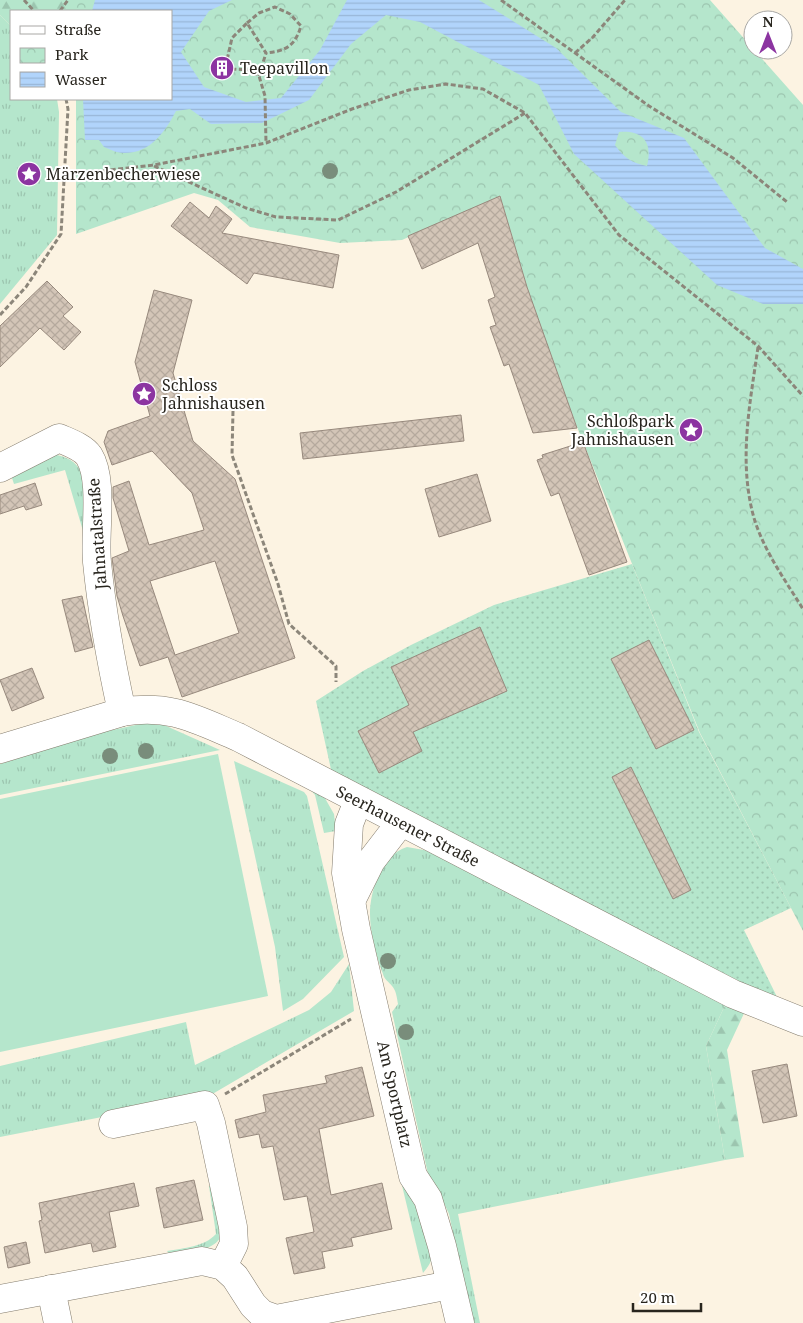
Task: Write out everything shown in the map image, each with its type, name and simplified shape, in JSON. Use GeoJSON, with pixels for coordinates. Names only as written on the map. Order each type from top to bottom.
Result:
{"type":"FeatureCollection","features":[{"type":"Feature","properties":{"kind":"street","name":"Jahnatalstraße"},"geometry":{"type":"LineString","coordinates":[[0,468],[59,438],[75,445],[88,455],[97,487],[96,559],[107,641],[122,712]]}},
{"type":"Feature","properties":{"kind":"street","name":"Seerhausener Straße"},"geometry":{"type":"LineString","coordinates":[[0,749],[122,712],[139,710],[175,711],[238,737],[358,801],[733,994],[803,1022]]}},
{"type":"Feature","properties":{"kind":"street","name":"Am Sportplatz"},"geometry":{"type":"LineString","coordinates":[[358,801],[349,824],[346,872],[356,928],[413,1176],[428,1200],[442,1246],[460,1323]]}},
{"type":"Feature","properties":{"kind":"street"},"geometry":{"type":"LineString","coordinates":[[352,899],[372,861],[401,822]]}},
{"type":"Feature","properties":{"kind":"street"},"geometry":{"type":"LineString","coordinates":[[113,1124],[205,1106],[211,1123],[233,1228],[234,1244],[223,1266]]}},
{"type":"Feature","properties":{"kind":"street"},"geometry":{"type":"LineString","coordinates":[[0,1299],[202,1262],[223,1266],[236,1278],[244,1294],[262,1314],[276,1318],[341,1315],[450,1285]]}},
{"type":"Feature","properties":{"kind":"street"},"geometry":{"type":"LineString","coordinates":[[51,1289],[58,1323]]}},
{"type":"Feature","properties":{"kind":"path"},"geometry":{"type":"LineString","coordinates":[[24,0],[33,10]]}},
{"type":"Feature","properties":{"kind":"path"},"geometry":{"type":"LineString","coordinates":[[501,0],[649,106],[733,158],[788,202]]}},
{"type":"Feature","properties":{"kind":"path"},"geometry":{"type":"LineString","coordinates":[[575,53],[625,0]]}},
{"type":"Feature","properties":{"kind":"path"},"geometry":{"type":"LineString","coordinates":[[259,76],[249,70],[233,69],[226,60],[232,38],[259,13],[274,7],[290,14],[301,26],[298,38],[290,48],[266,53]]}},
{"type":"Feature","properties":{"kind":"path"},"geometry":{"type":"LineString","coordinates":[[247,23],[266,53],[259,76],[265,96],[266,143]]}},
{"type":"Feature","properties":{"kind":"path"},"geometry":{"type":"LineString","coordinates":[[66,175],[154,165],[266,143],[352,108],[409,90],[446,84],[483,89],[525,113],[619,235],[758,346],[803,395]]}},
{"type":"Feature","properties":{"kind":"path"},"geometry":{"type":"LineString","coordinates":[[0,315],[26,287],[61,234],[66,175],[68,109],[66,100]]}},
{"type":"Feature","properties":{"kind":"path"},"geometry":{"type":"LineString","coordinates":[[154,165],[246,208],[276,217],[338,220],[396,192],[525,113]]}},
{"type":"Feature","properties":{"kind":"path"},"geometry":{"type":"LineString","coordinates":[[758,346],[747,424],[745,462],[748,486],[754,518],[768,552],[803,609]]}},
{"type":"Feature","properties":{"kind":"path"},"geometry":{"type":"LineString","coordinates":[[233,411],[232,455],[278,584],[289,624],[336,666],[336,682]]}},
{"type":"Feature","properties":{"kind":"path"},"geometry":{"type":"LineString","coordinates":[[205,1106],[374,1005]]}},
{"type":"Feature","properties":{"kind":"green space"},"geometry":{"type":"Polygon","coordinates":[[[0,0],[95,0],[92,10],[10,10],[10,25],[0,15],[0,0]]]}},
{"type":"Feature","properties":{"kind":"green space","name":"Schloßpark Jahnishausen"},"geometry":{"type":"Polygon","coordinates":[[[74,0],[710,0],[743,37],[743,60],[763,60],[803,105],[803,931],[700,733],[559,382],[527,287],[500,196],[402,240],[340,243],[250,227],[218,200],[194,193],[76,234],[76,100],[172,100],[172,10],[74,10],[74,0]]]}},
{"type":"Feature","properties":{"kind":"green space","name":"Märzenbecherwiese"},"geometry":{"type":"Polygon","coordinates":[[[0,15],[10,25],[10,100],[57,100],[59,112],[57,235],[0,304],[0,15]]]}},
{"type":"Feature","properties":{"kind":"green space"},"geometry":{"type":"Polygon","coordinates":[[[52,454],[76,464],[84,478],[91,558],[65,470],[14,484],[10,472],[52,454]]]}},
{"type":"Feature","properties":{"kind":"green space"},"geometry":{"type":"Polygon","coordinates":[[[632,564],[699,732],[791,908],[744,930],[779,1001],[428,825],[332,774],[316,701],[363,671],[411,645],[494,605],[632,564]]]}},
{"type":"Feature","properties":{"kind":"green space"},"geometry":{"type":"Polygon","coordinates":[[[145,723],[164,725],[220,750],[0,795],[0,764],[94,734],[145,723]]]}},
{"type":"Feature","properties":{"kind":"green space"},"geometry":{"type":"Polygon","coordinates":[[[246,751],[322,793],[334,814],[336,831],[324,833],[315,795],[309,788],[243,755],[246,751]]]}},
{"type":"Feature","properties":{"kind":"green space"},"geometry":{"type":"Polygon","coordinates":[[[218,754],[268,996],[0,1052],[0,799],[218,754]]]}},
{"type":"Feature","properties":{"kind":"green space"},"geometry":{"type":"Polygon","coordinates":[[[234,761],[304,792],[307,796],[344,957],[303,999],[283,1011],[275,947],[234,761]]]}},
{"type":"Feature","properties":{"kind":"green space"},"geometry":{"type":"Polygon","coordinates":[[[407,847],[424,850],[461,864],[727,1001],[706,1046],[725,1160],[458,1214],[480,1323],[472,1323],[449,1214],[441,1197],[430,1183],[392,1012],[398,1004],[397,997],[393,988],[385,979],[371,929],[372,894],[379,874],[391,857],[407,847]]]}},
{"type":"Feature","properties":{"kind":"green space"},"geometry":{"type":"Polygon","coordinates":[[[349,964],[354,1011],[209,1096],[0,1137],[0,1066],[186,1022],[195,1065],[309,1010],[331,992],[349,964]]]}},
{"type":"Feature","properties":{"kind":"green space"},"geometry":{"type":"Polygon","coordinates":[[[727,1001],[746,1009],[727,1050],[744,1157],[725,1160],[706,1046],[727,1001]]]}},
{"type":"Feature","properties":{"kind":"green space"},"geometry":{"type":"Polygon","coordinates":[[[399,1173],[422,1215],[430,1240],[431,1260],[423,1273],[399,1173]]]}},
{"type":"Feature","properties":{"kind":"green space"},"geometry":{"type":"Polygon","coordinates":[[[209,1186],[216,1186],[222,1219],[220,1238],[205,1249],[172,1257],[167,1251],[187,1248],[206,1242],[216,1234],[209,1186]]]}},
{"type":"Feature","properties":{"kind":"water"},"geometry":{"type":"Polygon","coordinates":[[[95,0],[232,0],[209,11],[181,52],[204,87],[246,102],[281,98],[320,50],[347,0],[479,0],[556,48],[621,112],[684,138],[765,248],[803,269],[803,304],[763,304],[717,285],[574,154],[539,85],[420,22],[386,15],[351,44],[309,100],[262,123],[211,124],[190,109],[176,111],[162,134],[149,146],[141,150],[123,153],[104,147],[99,140],[85,140],[83,100],[172,100],[172,10],[92,10],[95,0]],[[619,132],[615,145],[629,159],[647,166],[649,150],[647,144],[644,139],[634,133],[619,132]]]}},
{"type":"Feature","properties":{"kind":"building"},"geometry":{"type":"Polygon","coordinates":[[[500,196],[527,287],[577,428],[533,433],[509,364],[504,366],[490,327],[496,325],[488,300],[495,297],[478,243],[422,269],[408,236],[500,196]]]}},
{"type":"Feature","properties":{"kind":"building"},"geometry":{"type":"Polygon","coordinates":[[[190,202],[209,218],[216,206],[232,219],[222,233],[339,255],[333,288],[254,273],[247,284],[171,226],[190,202]]]}},
{"type":"Feature","properties":{"kind":"building"},"geometry":{"type":"Polygon","coordinates":[[[47,281],[73,307],[63,316],[81,332],[64,350],[40,328],[0,367],[0,326],[47,281]]]}},
{"type":"Feature","properties":{"kind":"building"},"geometry":{"type":"Polygon","coordinates":[[[154,290],[192,300],[173,373],[193,441],[235,479],[295,658],[182,697],[168,657],[140,666],[117,596],[112,558],[129,551],[113,498],[113,487],[129,481],[149,545],[204,530],[192,493],[152,451],[112,465],[104,442],[108,431],[150,416],[135,362],[154,290]],[[215,561],[150,581],[175,655],[239,633],[215,561]]]}},
{"type":"Feature","properties":{"kind":"building"},"geometry":{"type":"Polygon","coordinates":[[[461,415],[464,441],[303,459],[300,433],[461,415]]]}},
{"type":"Feature","properties":{"kind":"building"},"geometry":{"type":"Polygon","coordinates":[[[583,442],[627,562],[589,575],[559,493],[551,496],[537,460],[543,458],[542,455],[583,442]]]}},
{"type":"Feature","properties":{"kind":"building"},"geometry":{"type":"Polygon","coordinates":[[[477,474],[491,521],[439,537],[425,489],[477,474]]]}},
{"type":"Feature","properties":{"kind":"building"},"geometry":{"type":"Polygon","coordinates":[[[35,483],[42,505],[26,510],[24,506],[0,514],[0,495],[35,483]]]}},
{"type":"Feature","properties":{"kind":"building"},"geometry":{"type":"Polygon","coordinates":[[[82,596],[93,647],[75,652],[62,600],[82,596]]]}},
{"type":"Feature","properties":{"kind":"building"},"geometry":{"type":"Polygon","coordinates":[[[480,627],[507,691],[413,732],[422,751],[379,773],[358,731],[409,705],[391,667],[480,627]]]}},
{"type":"Feature","properties":{"kind":"building"},"geometry":{"type":"Polygon","coordinates":[[[649,640],[694,730],[656,749],[611,659],[649,640]]]}},
{"type":"Feature","properties":{"kind":"building"},"geometry":{"type":"Polygon","coordinates":[[[32,668],[44,698],[12,711],[0,680],[32,668]]]}},
{"type":"Feature","properties":{"kind":"building"},"geometry":{"type":"Polygon","coordinates":[[[631,767],[691,890],[673,899],[612,777],[631,767]]]}},
{"type":"Feature","properties":{"kind":"building"},"geometry":{"type":"Polygon","coordinates":[[[787,1064],[797,1116],[763,1123],[752,1071],[787,1064]]]}},
{"type":"Feature","properties":{"kind":"building"},"geometry":{"type":"Polygon","coordinates":[[[362,1067],[374,1116],[319,1129],[331,1195],[382,1183],[392,1229],[351,1238],[353,1246],[322,1252],[325,1268],[294,1274],[286,1238],[314,1232],[307,1196],[284,1200],[273,1146],[262,1148],[259,1134],[239,1138],[235,1120],[266,1112],[263,1095],[327,1083],[325,1076],[362,1067]]]}},
{"type":"Feature","properties":{"kind":"building"},"geometry":{"type":"Polygon","coordinates":[[[194,1180],[203,1220],[164,1228],[156,1188],[194,1180]]]}},
{"type":"Feature","properties":{"kind":"building"},"geometry":{"type":"Polygon","coordinates":[[[134,1183],[139,1206],[109,1212],[116,1247],[93,1252],[91,1243],[45,1253],[39,1221],[42,1220],[39,1203],[134,1183]]]}},
{"type":"Feature","properties":{"kind":"building"},"geometry":{"type":"Polygon","coordinates":[[[26,1242],[30,1263],[8,1268],[4,1247],[26,1242]]]}},
{"type":"Feature","properties":{"kind":"place","name":"Teepavillon"},"geometry":{"type":"Point","coordinates":[222,68]}},
{"type":"Feature","properties":{"kind":"place","name":"Märzenbecherwiese"},"geometry":{"type":"Point","coordinates":[29,174]}},
{"type":"Feature","properties":{"kind":"place","name":"Schloss Jahnishausen"},"geometry":{"type":"Point","coordinates":[144,394]}},
{"type":"Feature","properties":{"kind":"place","name":"Schloßpark Jahnishausen"},"geometry":{"type":"Point","coordinates":[691,430]}}]}
